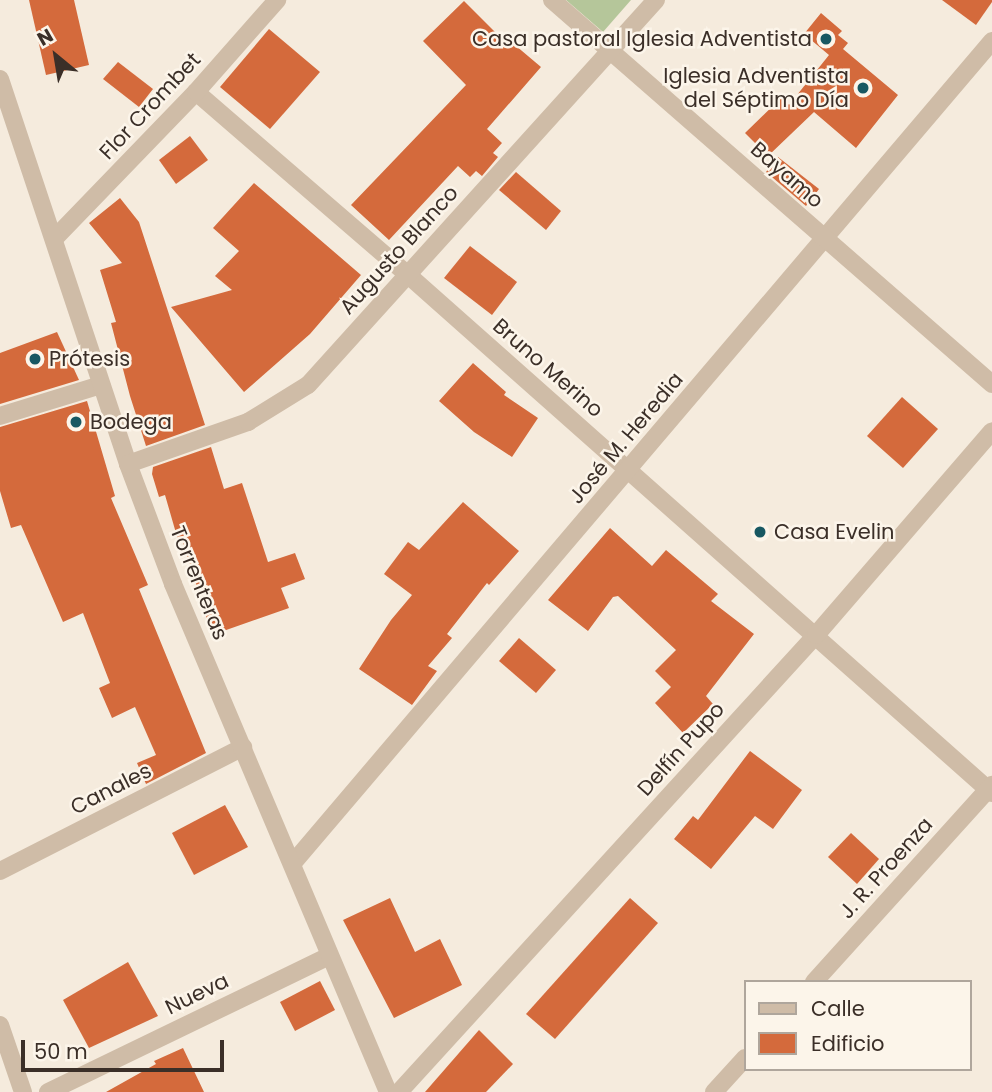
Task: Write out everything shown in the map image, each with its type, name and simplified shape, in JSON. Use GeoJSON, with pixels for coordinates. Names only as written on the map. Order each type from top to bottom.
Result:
{"type":"FeatureCollection","features":[{"type":"Feature","properties":{"kind":"street","name":"Flor Crombet"},"geometry":{"type":"LineString","coordinates":[[54,239],[196,92],[276,0]]}},
{"type":"Feature","properties":{"kind":"street","name":"Bayamo"},"geometry":{"type":"LineString","coordinates":[[552,0],[992,384]]}},
{"type":"Feature","properties":{"kind":"street","name":"Augusto Blanco"},"geometry":{"type":"LineString","coordinates":[[128,464],[248,422],[308,385],[656,0]]}},
{"type":"Feature","properties":{"kind":"street","name":"José M. Heredia"},"geometry":{"type":"LineString","coordinates":[[293,863],[992,41]]}},
{"type":"Feature","properties":{"kind":"street","name":"Torrenteras"},"geometry":{"type":"LineString","coordinates":[[0,79],[128,464],[173,584],[388,1092]]}},
{"type":"Feature","properties":{"kind":"street","name":"Bruno Merino"},"geometry":{"type":"LineString","coordinates":[[196,92],[407,274],[991,789]]}},
{"type":"Feature","properties":{"kind":"street"},"geometry":{"type":"LineString","coordinates":[[0,416],[101,385]]}},
{"type":"Feature","properties":{"kind":"street","name":"Delfín Pupo"},"geometry":{"type":"LineString","coordinates":[[399,1092],[816,635],[992,431]]}},
{"type":"Feature","properties":{"kind":"street","name":"Canales"},"geometry":{"type":"LineString","coordinates":[[0,871],[243,747]]}},
{"type":"Feature","properties":{"kind":"street","name":"J. R. Proenza"},"geometry":{"type":"LineString","coordinates":[[816,980],[991,789]]}},
{"type":"Feature","properties":{"kind":"street","name":"Nueva"},"geometry":{"type":"LineString","coordinates":[[48,1092],[329,956]]}},
{"type":"Feature","properties":{"kind":"street"},"geometry":{"type":"LineString","coordinates":[[0,1025],[23,1092]]}},
{"type":"Feature","properties":{"kind":"street"},"geometry":{"type":"LineString","coordinates":[[714,1092],[744,1059]]}},
{"type":"Feature","properties":{"kind":"green space"},"geometry":{"type":"Polygon","coordinates":[[[566,0],[631,0],[603,32],[566,0]]]}},
{"type":"Feature","properties":{"kind":"building"},"geometry":{"type":"Polygon","coordinates":[[[29,0],[74,0],[89,65],[46,75],[29,0]]]}},
{"type":"Feature","properties":{"kind":"building"},"geometry":{"type":"Polygon","coordinates":[[[942,0],[992,0],[992,2],[976,25],[942,0]]]}},
{"type":"Feature","properties":{"kind":"building"},"geometry":{"type":"Polygon","coordinates":[[[464,1],[506,43],[509,40],[541,67],[487,129],[502,143],[493,153],[498,157],[482,176],[476,171],[470,177],[458,166],[389,240],[351,205],[466,85],[423,41],[464,1]]]}},
{"type":"Feature","properties":{"kind":"building"},"geometry":{"type":"Polygon","coordinates":[[[821,13],[842,31],[838,35],[848,43],[843,49],[898,95],[856,148],[814,112],[768,156],[745,133],[782,97],[789,105],[829,55],[804,34],[821,13]]]}},
{"type":"Feature","properties":{"kind":"building"},"geometry":{"type":"Polygon","coordinates":[[[269,29],[320,72],[270,129],[220,87],[269,29]]]}},
{"type":"Feature","properties":{"kind":"building"},"geometry":{"type":"Polygon","coordinates":[[[118,62],[153,89],[139,107],[103,79],[118,62]]]}},
{"type":"Feature","properties":{"kind":"building"},"geometry":{"type":"Polygon","coordinates":[[[190,136],[208,160],[176,184],[159,160],[190,136]]]}},
{"type":"Feature","properties":{"kind":"building"},"geometry":{"type":"Polygon","coordinates":[[[778,157],[819,189],[806,206],[766,172],[778,157]]]}},
{"type":"Feature","properties":{"kind":"building"},"geometry":{"type":"Polygon","coordinates":[[[516,172],[561,211],[546,230],[499,190],[516,172]]]}},
{"type":"Feature","properties":{"kind":"building"},"geometry":{"type":"Polygon","coordinates":[[[254,183],[361,275],[310,334],[244,392],[171,307],[232,290],[215,276],[239,251],[213,228],[254,183]]]}},
{"type":"Feature","properties":{"kind":"building"},"geometry":{"type":"Polygon","coordinates":[[[120,198],[139,222],[205,425],[146,446],[130,396],[111,323],[116,322],[100,270],[122,263],[89,223],[120,198]]]}},
{"type":"Feature","properties":{"kind":"building"},"geometry":{"type":"Polygon","coordinates":[[[470,246],[517,282],[492,315],[444,278],[470,246]]]}},
{"type":"Feature","properties":{"kind":"building","name":"Prótesis"},"geometry":{"type":"Polygon","coordinates":[[[57,332],[79,380],[0,404],[0,353],[57,332]]]}},
{"type":"Feature","properties":{"kind":"building"},"geometry":{"type":"Polygon","coordinates":[[[473,363],[506,392],[504,395],[538,418],[512,457],[474,432],[439,401],[473,363]]]}},
{"type":"Feature","properties":{"kind":"building"},"geometry":{"type":"Polygon","coordinates":[[[902,397],[938,429],[903,468],[867,436],[902,397]]]}},
{"type":"Feature","properties":{"kind":"building"},"geometry":{"type":"Polygon","coordinates":[[[87,401],[115,496],[111,498],[148,585],[139,589],[206,753],[146,784],[137,763],[156,755],[135,707],[112,718],[99,688],[110,683],[83,613],[63,622],[21,525],[11,528],[0,491],[0,427],[87,401]]]}},
{"type":"Feature","properties":{"kind":"building"},"geometry":{"type":"Polygon","coordinates":[[[211,447],[224,489],[242,483],[268,562],[295,553],[305,579],[281,588],[289,608],[212,635],[182,539],[178,540],[165,495],[159,497],[152,474],[153,467],[211,447]]]}},
{"type":"Feature","properties":{"kind":"building"},"geometry":{"type":"Polygon","coordinates":[[[463,502],[519,551],[489,585],[487,583],[447,634],[452,638],[428,666],[437,671],[412,705],[359,669],[391,620],[412,595],[384,574],[408,542],[419,550],[463,502]]]}},
{"type":"Feature","properties":{"kind":"building"},"geometry":{"type":"Polygon","coordinates":[[[610,528],[652,566],[666,550],[718,594],[711,601],[754,634],[706,696],[713,704],[683,733],[655,703],[671,687],[655,671],[676,650],[618,596],[613,597],[588,631],[548,600],[610,528]]]}},
{"type":"Feature","properties":{"kind":"building"},"geometry":{"type":"Polygon","coordinates":[[[519,638],[556,670],[536,693],[499,661],[519,638]]]}},
{"type":"Feature","properties":{"kind":"building"},"geometry":{"type":"Polygon","coordinates":[[[750,751],[802,790],[773,829],[755,816],[711,869],[674,839],[693,816],[698,820],[750,751]]]}},
{"type":"Feature","properties":{"kind":"building"},"geometry":{"type":"Polygon","coordinates":[[[225,805],[248,847],[194,875],[172,833],[225,805]]]}},
{"type":"Feature","properties":{"kind":"building"},"geometry":{"type":"Polygon","coordinates":[[[851,833],[879,859],[857,884],[828,857],[851,833]]]}},
{"type":"Feature","properties":{"kind":"building"},"geometry":{"type":"Polygon","coordinates":[[[390,898],[415,952],[440,939],[462,985],[394,1018],[343,920],[390,898]]]}},
{"type":"Feature","properties":{"kind":"building"},"geometry":{"type":"Polygon","coordinates":[[[630,898],[658,923],[555,1039],[526,1014],[630,898]]]}},
{"type":"Feature","properties":{"kind":"building"},"geometry":{"type":"Polygon","coordinates":[[[128,962],[158,1016],[89,1048],[63,1000],[128,962]]]}},
{"type":"Feature","properties":{"kind":"building"},"geometry":{"type":"Polygon","coordinates":[[[320,981],[335,1010],[295,1031],[280,1002],[320,981]]]}},
{"type":"Feature","properties":{"kind":"building"},"geometry":{"type":"Polygon","coordinates":[[[479,1030],[513,1064],[486,1092],[425,1092],[479,1030]]]}},
{"type":"Feature","properties":{"kind":"building"},"geometry":{"type":"Polygon","coordinates":[[[183,1048],[204,1092],[106,1092],[156,1064],[154,1061],[183,1048]]]}},
{"type":"Feature","properties":{"kind":"place","name":"Casa pastoral Iglesia Adventista"},"geometry":{"type":"Point","coordinates":[826,39]}},
{"type":"Feature","properties":{"kind":"place","name":"Iglesia Adventista del Séptimo Día"},"geometry":{"type":"Point","coordinates":[863,88]}},
{"type":"Feature","properties":{"kind":"place","name":"Prótesis"},"geometry":{"type":"Point","coordinates":[35,359]}},
{"type":"Feature","properties":{"kind":"place","name":"Bodega"},"geometry":{"type":"Point","coordinates":[76,422]}},
{"type":"Feature","properties":{"kind":"place","name":"Casa Evelin"},"geometry":{"type":"Point","coordinates":[760,532]}}]}
